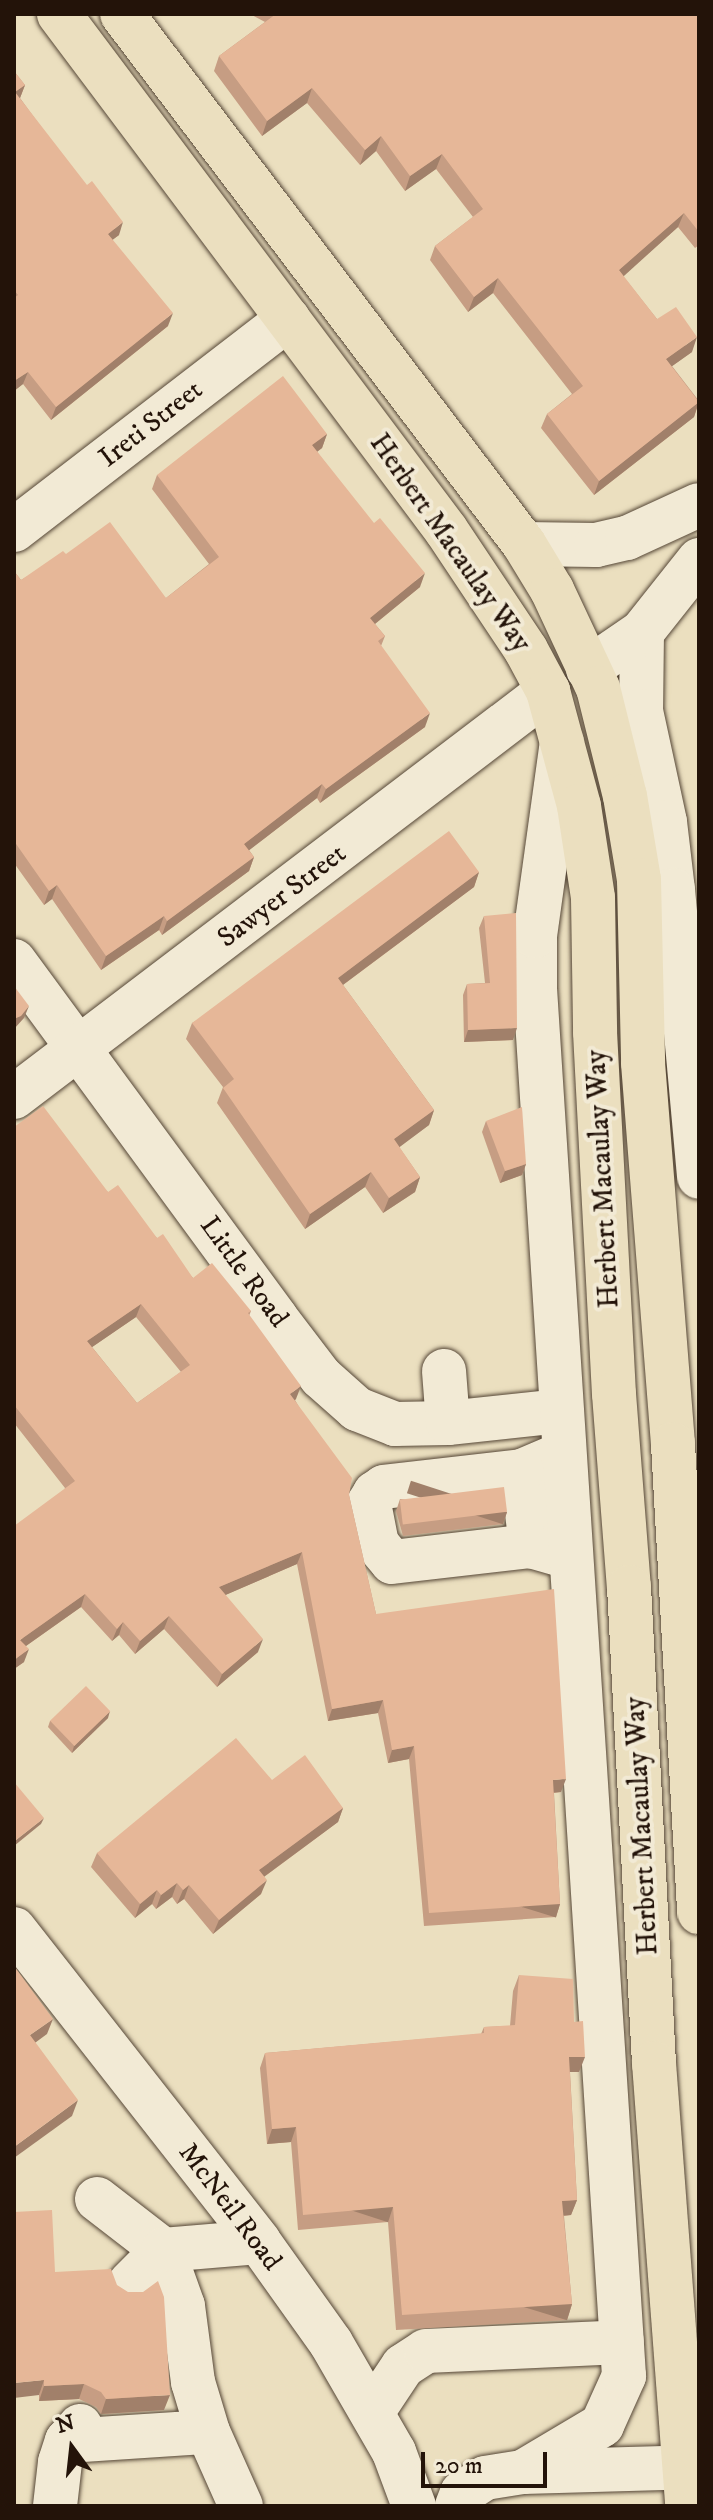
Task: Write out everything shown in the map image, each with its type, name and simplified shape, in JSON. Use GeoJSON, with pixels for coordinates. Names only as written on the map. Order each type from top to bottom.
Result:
{"type":"FeatureCollection","features":[{"type":"Feature","properties":{"kind":"highway","name":"Herbert Macaulay Way"},"geometry":{"type":"LineString","coordinates":[[59,14],[446,530],[526,650],[548,691],[579,806],[593,898],[595,1032],[613,1379],[629,1587],[654,2063],[690,2480]]}},
{"type":"Feature","properties":{"kind":"highway","name":"Herbert Macaulay Way"},"geometry":{"type":"LineString","coordinates":[[122,14],[524,544],[552,590],[593,678],[625,796],[639,880],[643,1063],[673,1444],[699,1912]]}},
{"type":"Feature","properties":{"kind":"street","name":"Ireti Street"},"geometry":{"type":"LineString","coordinates":[[14,530],[288,319]]}},
{"type":"Feature","properties":{"kind":"street"},"geometry":{"type":"LineString","coordinates":[[524,544],[596,545],[627,538],[699,505]]}},
{"type":"Feature","properties":{"kind":"street"},"geometry":{"type":"LineString","coordinates":[[641,711],[593,678],[642,632],[699,560]]}},
{"type":"Feature","properties":{"kind":"street"},"geometry":{"type":"LineString","coordinates":[[642,632],[641,711],[665,822],[672,876],[699,1177]]}},
{"type":"Feature","properties":{"kind":"street","name":"Sawyer Street"},"geometry":{"type":"LineString","coordinates":[[14,1097],[548,691]]}},
{"type":"Feature","properties":{"kind":"street"},"geometry":{"type":"LineString","coordinates":[[523,2472],[602,2425],[624,2376],[550,1552],[562,1432],[535,990],[535,936],[562,742]]}},
{"type":"Feature","properties":{"kind":"street","name":"Little Road"},"geometry":{"type":"LineString","coordinates":[[14,961],[321,1377],[357,1409],[395,1424],[448,1423],[562,1432]]}},
{"type":"Feature","properties":{"kind":"street"},"geometry":{"type":"LineString","coordinates":[[444,1371],[448,1423]]}},
{"type":"Feature","properties":{"kind":"street"},"geometry":{"type":"LineString","coordinates":[[550,1552],[392,1562],[377,1544],[369,1503],[375,1493],[384,1487],[522,1471],[562,1432]]}},
{"type":"Feature","properties":{"kind":"street"},"geometry":{"type":"LineString","coordinates":[[522,1471],[550,1552]]}},
{"type":"Feature","properties":{"kind":"street","name":"McNeil Road"},"geometry":{"type":"LineString","coordinates":[[14,1929],[259,2242],[331,2343],[394,2452],[414,2506]]}},
{"type":"Feature","properties":{"kind":"street"},"geometry":{"type":"LineString","coordinates":[[97,2199],[163,2250],[183,2306],[193,2382],[208,2432],[241,2506]]}},
{"type":"Feature","properties":{"kind":"street"},"geometry":{"type":"LineString","coordinates":[[130,2283],[163,2250],[259,2242]]}},
{"type":"Feature","properties":{"kind":"street"},"geometry":{"type":"LineString","coordinates":[[373,2411],[403,2366],[426,2351],[622,2342]]}},
{"type":"Feature","properties":{"kind":"street"},"geometry":{"type":"LineString","coordinates":[[55,2506],[73,2434],[208,2432]]}},
{"type":"Feature","properties":{"kind":"street"},"geometry":{"type":"LineString","coordinates":[[457,2506],[462,2493],[485,2478],[523,2472],[690,2480]]}},
{"type":"Feature","properties":{"kind":"building"},"geometry":{"type":"Polygon","coordinates":[[[276,14],[699,14],[699,232],[684,213],[619,270],[657,319],[676,307],[697,337],[666,359],[699,402],[599,481],[547,414],[583,386],[498,278],[474,297],[435,246],[483,209],[442,154],[410,176],[381,136],[365,150],[312,88],[267,121],[219,56],[276,14]]]}},
{"type":"Feature","properties":{"kind":"building"},"geometry":{"type":"Polygon","coordinates":[[[14,71],[25,85],[15,92],[87,185],[92,181],[123,222],[108,234],[173,313],[56,407],[28,372],[14,381],[14,298],[18,295],[14,290],[14,71]]]}},
{"type":"Feature","properties":{"kind":"building"},"geometry":{"type":"Polygon","coordinates":[[[283,376],[327,434],[312,445],[374,523],[380,518],[425,573],[370,618],[385,636],[378,641],[430,713],[326,789],[322,784],[244,844],[254,857],[167,921],[164,916],[106,956],[57,885],[49,891],[14,841],[14,571],[21,580],[63,551],[66,554],[110,522],[166,598],[219,557],[157,475],[283,376]]]}},
{"type":"Feature","properties":{"kind":"building"},"geometry":{"type":"Polygon","coordinates":[[[449,831],[479,872],[338,978],[434,1110],[394,1139],[420,1177],[389,1198],[371,1172],[310,1214],[223,1088],[234,1079],[192,1023],[449,831]]]}},
{"type":"Feature","properties":{"kind":"building"},"geometry":{"type":"Polygon","coordinates":[[[516,913],[517,1028],[468,1030],[467,984],[490,983],[484,916],[516,913]]]}},
{"type":"Feature","properties":{"kind":"building"},"geometry":{"type":"Polygon","coordinates":[[[14,986],[29,1006],[14,1019],[14,986]]]}},
{"type":"Feature","properties":{"kind":"building"},"geometry":{"type":"Polygon","coordinates":[[[43,1106],[108,1192],[118,1185],[157,1238],[163,1234],[193,1278],[212,1263],[251,1311],[248,1313],[301,1386],[290,1394],[352,1478],[349,1495],[376,1614],[554,1589],[566,1779],[553,1780],[560,1904],[429,1913],[414,1746],[392,1750],[383,1700],[332,1709],[302,1552],[219,1587],[263,1639],[222,1674],[169,1616],[140,1641],[123,1622],[117,1629],[85,1594],[20,1640],[29,1649],[14,1660],[14,1526],[75,1481],[14,1405],[14,1127],[43,1106]],[[141,1304],[87,1341],[137,1403],[190,1365],[141,1304]]]}},
{"type":"Feature","properties":{"kind":"building"},"geometry":{"type":"Polygon","coordinates":[[[522,1107],[526,1164],[505,1171],[486,1121],[522,1107]]]}},
{"type":"Feature","properties":{"kind":"building"},"geometry":{"type":"Polygon","coordinates":[[[504,1487],[507,1512],[403,1525],[400,1500],[504,1487]]]}},
{"type":"Feature","properties":{"kind":"building"},"geometry":{"type":"Polygon","coordinates":[[[86,1686],[110,1711],[74,1746],[50,1721],[86,1686]]]}},
{"type":"Feature","properties":{"kind":"building"},"geometry":{"type":"Polygon","coordinates":[[[236,1738],[272,1780],[305,1755],[343,1808],[259,1870],[267,1880],[219,1920],[189,1885],[183,1890],[177,1883],[161,1895],[157,1890],[140,1904],[97,1853],[236,1738]]]}},
{"type":"Feature","properties":{"kind":"building"},"geometry":{"type":"Polygon","coordinates":[[[14,1782],[44,1818],[16,1840],[14,1838],[14,1782]]]}},
{"type":"Feature","properties":{"kind":"building"},"geometry":{"type":"Polygon","coordinates":[[[14,1966],[53,2019],[30,2035],[78,2100],[14,2147],[14,1966]]]}},
{"type":"Feature","properties":{"kind":"building"},"geometry":{"type":"Polygon","coordinates":[[[519,1975],[573,1979],[574,2022],[583,2021],[585,2057],[569,2057],[577,2200],[562,2201],[572,2304],[402,2315],[393,2207],[303,2215],[296,2127],[272,2129],[265,2053],[484,2033],[484,2027],[515,2025],[519,1975]]]}},
{"type":"Feature","properties":{"kind":"building"},"geometry":{"type":"Polygon","coordinates":[[[52,2210],[55,2272],[111,2269],[117,2285],[128,2292],[143,2292],[158,2281],[164,2297],[170,2395],[106,2399],[101,2392],[84,2384],[44,2386],[44,2380],[14,2383],[14,2212],[52,2210]]]}}]}
